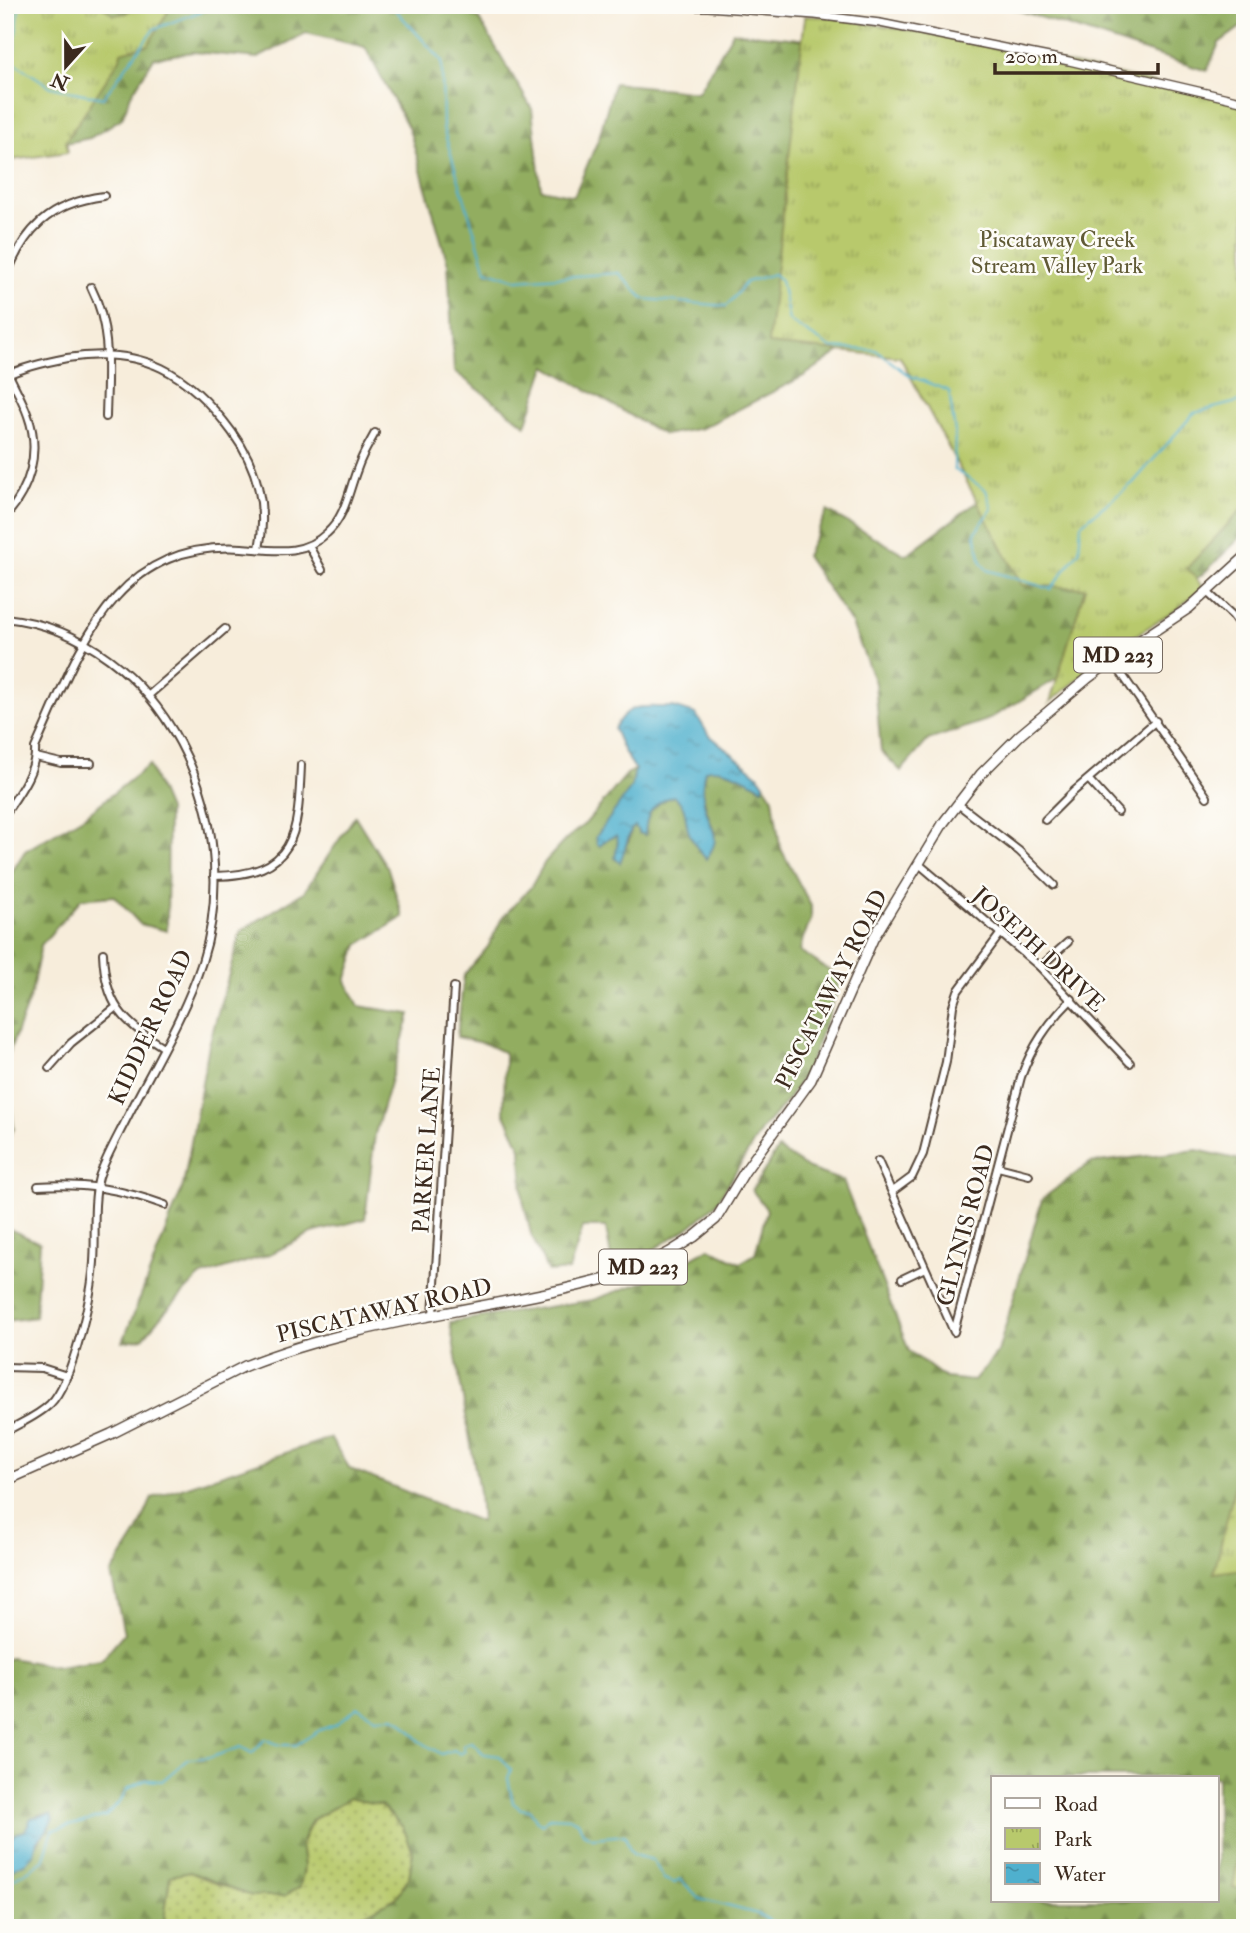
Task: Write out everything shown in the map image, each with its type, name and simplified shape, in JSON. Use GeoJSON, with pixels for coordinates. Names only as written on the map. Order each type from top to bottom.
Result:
{"type":"FeatureCollection","features":[{"type":"Feature","properties":{"kind":"main road","name":"PISCATAWAY ROAD"},"geometry":{"type":"LineString","coordinates":[[5,1481],[111,1434],[267,1357],[354,1332],[620,1275],[651,1263],[710,1225],[727,1204],[752,1160],[811,1080],[863,959],[919,864],[981,774],[1020,734],[1112,660],[1189,608],[1245,557]]}},
{"type":"Feature","properties":{"kind":"street"},"geometry":{"type":"LineString","coordinates":[[594,5],[708,7],[880,23],[1245,102]]}},
{"type":"Feature","properties":{"kind":"street"},"geometry":{"type":"LineString","coordinates":[[804,5],[804,14]]}},
{"type":"Feature","properties":{"kind":"street"},"geometry":{"type":"LineString","coordinates":[[5,280],[13,258],[29,234],[53,212],[74,201],[104,196]]}},
{"type":"Feature","properties":{"kind":"street"},"geometry":{"type":"LineString","coordinates":[[5,255],[13,258]]}},
{"type":"Feature","properties":{"kind":"street"},"geometry":{"type":"LineString","coordinates":[[91,287],[102,311],[107,334],[106,417]]}},
{"type":"Feature","properties":{"kind":"street"},"geometry":{"type":"LineString","coordinates":[[7,375],[56,360],[108,354],[142,360],[172,372],[200,392],[241,444],[256,478],[261,508],[259,549]]}},
{"type":"Feature","properties":{"kind":"street"},"geometry":{"type":"LineString","coordinates":[[5,366],[28,416],[33,452],[28,482],[20,498],[5,517]]}},
{"type":"Feature","properties":{"kind":"street"},"geometry":{"type":"LineString","coordinates":[[5,814],[22,789],[36,757],[35,748],[85,643],[114,597],[161,562],[197,550],[228,547],[286,551],[309,546],[326,535],[341,516],[359,463],[374,433]]}},
{"type":"Feature","properties":{"kind":"street"},"geometry":{"type":"LineString","coordinates":[[309,546],[322,570]]}},
{"type":"Feature","properties":{"kind":"street"},"geometry":{"type":"LineString","coordinates":[[1207,592],[1232,615],[1245,632]]}},
{"type":"Feature","properties":{"kind":"street","name":"KIDDER ROAD"},"geometry":{"type":"LineString","coordinates":[[5,618],[42,625],[85,643],[121,669],[149,695],[178,740],[194,773],[209,822],[214,876],[213,911],[202,963],[192,989],[102,1167],[97,1186],[93,1275],[67,1376],[51,1403],[5,1432]]}},
{"type":"Feature","properties":{"kind":"street"},"geometry":{"type":"LineString","coordinates":[[149,695],[225,629]]}},
{"type":"Feature","properties":{"kind":"street"},"geometry":{"type":"LineString","coordinates":[[1112,660],[1208,797]]}},
{"type":"Feature","properties":{"kind":"street"},"geometry":{"type":"LineString","coordinates":[[1045,820],[1156,721]]}},
{"type":"Feature","properties":{"kind":"street"},"geometry":{"type":"LineString","coordinates":[[36,757],[61,763],[91,762]]}},
{"type":"Feature","properties":{"kind":"street"},"geometry":{"type":"LineString","coordinates":[[214,876],[252,872],[271,863],[284,851],[298,822],[301,765]]}},
{"type":"Feature","properties":{"kind":"street"},"geometry":{"type":"LineString","coordinates":[[1089,780],[1118,813]]}},
{"type":"Feature","properties":{"kind":"street"},"geometry":{"type":"LineString","coordinates":[[958,804],[1019,851],[1054,885]]}},
{"type":"Feature","properties":{"kind":"street","name":"JOSEPH DRIVE"},"geometry":{"type":"LineString","coordinates":[[919,864],[1040,967],[1130,1063]]}},
{"type":"Feature","properties":{"kind":"street"},"geometry":{"type":"LineString","coordinates":[[893,1192],[912,1177],[923,1154],[946,1062],[953,1006],[958,991],[1000,933]]}},
{"type":"Feature","properties":{"kind":"street"},"geometry":{"type":"LineString","coordinates":[[1040,967],[1068,942]]}},
{"type":"Feature","properties":{"kind":"street"},"geometry":{"type":"LineString","coordinates":[[103,953],[105,977],[115,1008],[139,1031],[163,1047]]}},
{"type":"Feature","properties":{"kind":"street","name":"PARKER LANE"},"geometry":{"type":"LineString","coordinates":[[433,1315],[454,987]]}},
{"type":"Feature","properties":{"kind":"street","name":"GLYNIS ROAD"},"geometry":{"type":"LineString","coordinates":[[878,1161],[954,1332],[1028,1057],[1049,1022],[1072,999]]}},
{"type":"Feature","properties":{"kind":"street"},"geometry":{"type":"LineString","coordinates":[[49,1068],[71,1044],[115,1008]]}},
{"type":"Feature","properties":{"kind":"street"},"geometry":{"type":"LineString","coordinates":[[999,1167],[1029,1174]]}},
{"type":"Feature","properties":{"kind":"street"},"geometry":{"type":"LineString","coordinates":[[38,1186],[97,1186],[165,1205]]}},
{"type":"Feature","properties":{"kind":"street"},"geometry":{"type":"LineString","coordinates":[[902,1279],[925,1268]]}},
{"type":"Feature","properties":{"kind":"street"},"geometry":{"type":"LineString","coordinates":[[5,1367],[43,1368],[67,1376]]}},
{"type":"Feature","properties":{"kind":"green space"},"geometry":{"type":"Polygon","coordinates":[[[5,5],[454,5],[479,19],[532,109],[541,189],[574,196],[599,138],[614,83],[698,92],[733,32],[817,41],[1245,314],[1245,533],[1206,571],[1156,612],[1060,677],[987,720],[928,740],[901,771],[881,751],[875,683],[852,624],[806,556],[827,511],[906,555],[997,487],[958,380],[871,330],[804,376],[702,428],[664,435],[546,366],[526,425],[454,371],[448,264],[409,129],[365,47],[306,33],[258,58],[193,52],[154,58],[131,95],[122,118],[90,138],[36,149],[5,5]]]}},
{"type":"Feature","properties":{"kind":"green space"},"geometry":{"type":"Polygon","coordinates":[[[5,5],[100,5],[114,15],[127,13],[133,5],[157,5],[168,12],[148,45],[121,52],[120,59],[66,141],[68,152],[5,161],[5,5]]]}},
{"type":"Feature","properties":{"kind":"green space"},"geometry":{"type":"Polygon","coordinates":[[[1002,5],[1245,5],[1245,24],[1219,43],[1207,71],[1002,5]]]}},
{"type":"Feature","properties":{"kind":"green space","name":"Piscataway Creek Stream Valley Park"},"geometry":{"type":"Polygon","coordinates":[[[805,16],[830,17],[944,36],[1245,103],[1245,506],[1187,568],[1204,588],[1174,611],[1117,647],[1050,702],[1085,588],[1022,585],[900,357],[768,344],[805,16]]]}},
{"type":"Feature","properties":{"kind":"green space"},"geometry":{"type":"Polygon","coordinates":[[[149,765],[168,810],[167,931],[140,924],[114,896],[81,899],[41,945],[31,994],[6,1061],[14,1129],[5,1141],[5,883],[25,851],[86,815],[149,765]]]}},
{"type":"Feature","properties":{"kind":"green space"},"geometry":{"type":"Polygon","coordinates":[[[713,767],[742,776],[762,788],[764,784],[773,798],[780,847],[811,906],[811,920],[800,951],[836,975],[838,989],[809,1065],[790,1097],[762,1129],[715,1205],[691,1226],[643,1256],[612,1264],[606,1227],[583,1227],[569,1270],[548,1272],[531,1234],[523,1200],[521,1148],[504,1112],[505,1053],[486,1044],[457,1037],[464,975],[488,947],[502,918],[531,887],[545,862],[566,839],[586,823],[627,774],[635,769],[632,786],[619,807],[607,839],[616,836],[618,840],[616,858],[629,841],[631,830],[635,826],[645,835],[652,810],[660,802],[673,796],[684,808],[688,830],[706,858],[715,833],[703,786],[705,770],[713,767]]]}},
{"type":"Feature","properties":{"kind":"green space"},"geometry":{"type":"Polygon","coordinates":[[[355,816],[388,869],[403,917],[358,945],[346,981],[359,1006],[410,1014],[375,1134],[365,1219],[312,1233],[270,1254],[199,1277],[143,1338],[123,1342],[183,1186],[209,1045],[241,931],[304,892],[355,816]]]}},
{"type":"Feature","properties":{"kind":"green space"},"geometry":{"type":"Polygon","coordinates":[[[778,1149],[809,1169],[843,1181],[909,1351],[945,1378],[974,1381],[998,1352],[1042,1199],[1090,1163],[1197,1150],[1245,1161],[1245,1928],[339,1928],[396,1898],[409,1878],[413,1852],[403,1827],[381,1805],[349,1798],[312,1820],[301,1844],[304,1867],[300,1887],[284,1896],[251,1896],[190,1872],[170,1876],[163,1928],[5,1928],[5,1873],[28,1857],[53,1819],[51,1814],[38,1815],[25,1831],[17,1833],[5,1844],[5,1660],[10,1658],[58,1667],[101,1660],[124,1633],[111,1574],[137,1533],[152,1498],[330,1438],[350,1469],[481,1522],[479,1492],[450,1322],[593,1300],[662,1275],[709,1248],[740,1263],[755,1254],[767,1210],[752,1190],[778,1149]]]}},
{"type":"Feature","properties":{"kind":"green space"},"geometry":{"type":"Polygon","coordinates":[[[5,1227],[40,1243],[35,1317],[5,1321],[5,1227]]]}},
{"type":"Feature","properties":{"kind":"green space"},"geometry":{"type":"Polygon","coordinates":[[[1245,1443],[1245,1569],[1214,1573],[1245,1443]]]}},
{"type":"Feature","properties":{"kind":"green space"},"geometry":{"type":"Polygon","coordinates":[[[349,1798],[381,1805],[403,1827],[413,1852],[409,1878],[396,1898],[339,1928],[163,1928],[170,1875],[190,1872],[220,1885],[304,1867],[301,1844],[313,1820],[349,1798]]]}},
{"type":"Feature","properties":{"kind":"green space"},"geometry":{"type":"Polygon","coordinates":[[[1245,1819],[1245,1888],[1233,1888],[1244,1824],[1245,1819]]]}},
{"type":"Feature","properties":{"kind":"water"},"geometry":{"type":"Polygon","coordinates":[[[673,707],[696,714],[708,734],[758,775],[764,784],[763,788],[727,771],[705,770],[703,797],[715,836],[706,859],[688,830],[683,807],[673,796],[660,802],[652,810],[645,835],[639,833],[635,826],[631,830],[620,863],[615,858],[618,841],[616,836],[607,839],[600,846],[596,837],[632,786],[635,769],[614,729],[625,713],[631,710],[673,707]]]}},
{"type":"Feature","properties":{"kind":"water"},"geometry":{"type":"Polygon","coordinates":[[[51,1814],[53,1819],[38,1839],[33,1855],[26,1862],[5,1873],[5,1844],[17,1833],[25,1831],[31,1818],[51,1814]]]}},
{"type":"Feature","properties":{"kind":"waterway"},"geometry":{"type":"LineString","coordinates":[[15,5],[19,10],[13,62],[51,87],[103,98],[154,29],[202,11],[209,5]]}},
{"type":"Feature","properties":{"kind":"waterway"},"geometry":{"type":"LineString","coordinates":[[391,5],[442,61],[443,128],[486,270],[517,280],[619,273],[644,299],[727,306],[746,282],[774,274],[781,280],[789,321],[831,348],[876,350],[908,375],[949,391],[955,432],[954,469],[986,490],[992,509],[975,533],[981,562],[987,570],[1051,589],[1079,551],[1081,524],[1133,483],[1194,413],[1245,400]]}},
{"type":"Feature","properties":{"kind":"waterway"},"geometry":{"type":"LineString","coordinates":[[5,1884],[43,1861],[53,1830],[106,1816],[127,1789],[146,1780],[162,1781],[188,1759],[212,1757],[241,1747],[252,1753],[265,1739],[279,1745],[296,1745],[320,1730],[336,1724],[358,1707],[376,1718],[394,1717],[420,1741],[441,1754],[454,1750],[460,1754],[465,1751],[463,1746],[471,1741],[484,1754],[500,1756],[511,1770],[508,1778],[513,1803],[521,1809],[530,1810],[537,1821],[543,1824],[549,1817],[570,1818],[578,1821],[583,1833],[593,1838],[625,1835],[634,1855],[653,1860],[664,1879],[675,1883],[680,1879],[700,1899],[758,1914],[778,1925],[793,1928]]}}]}
